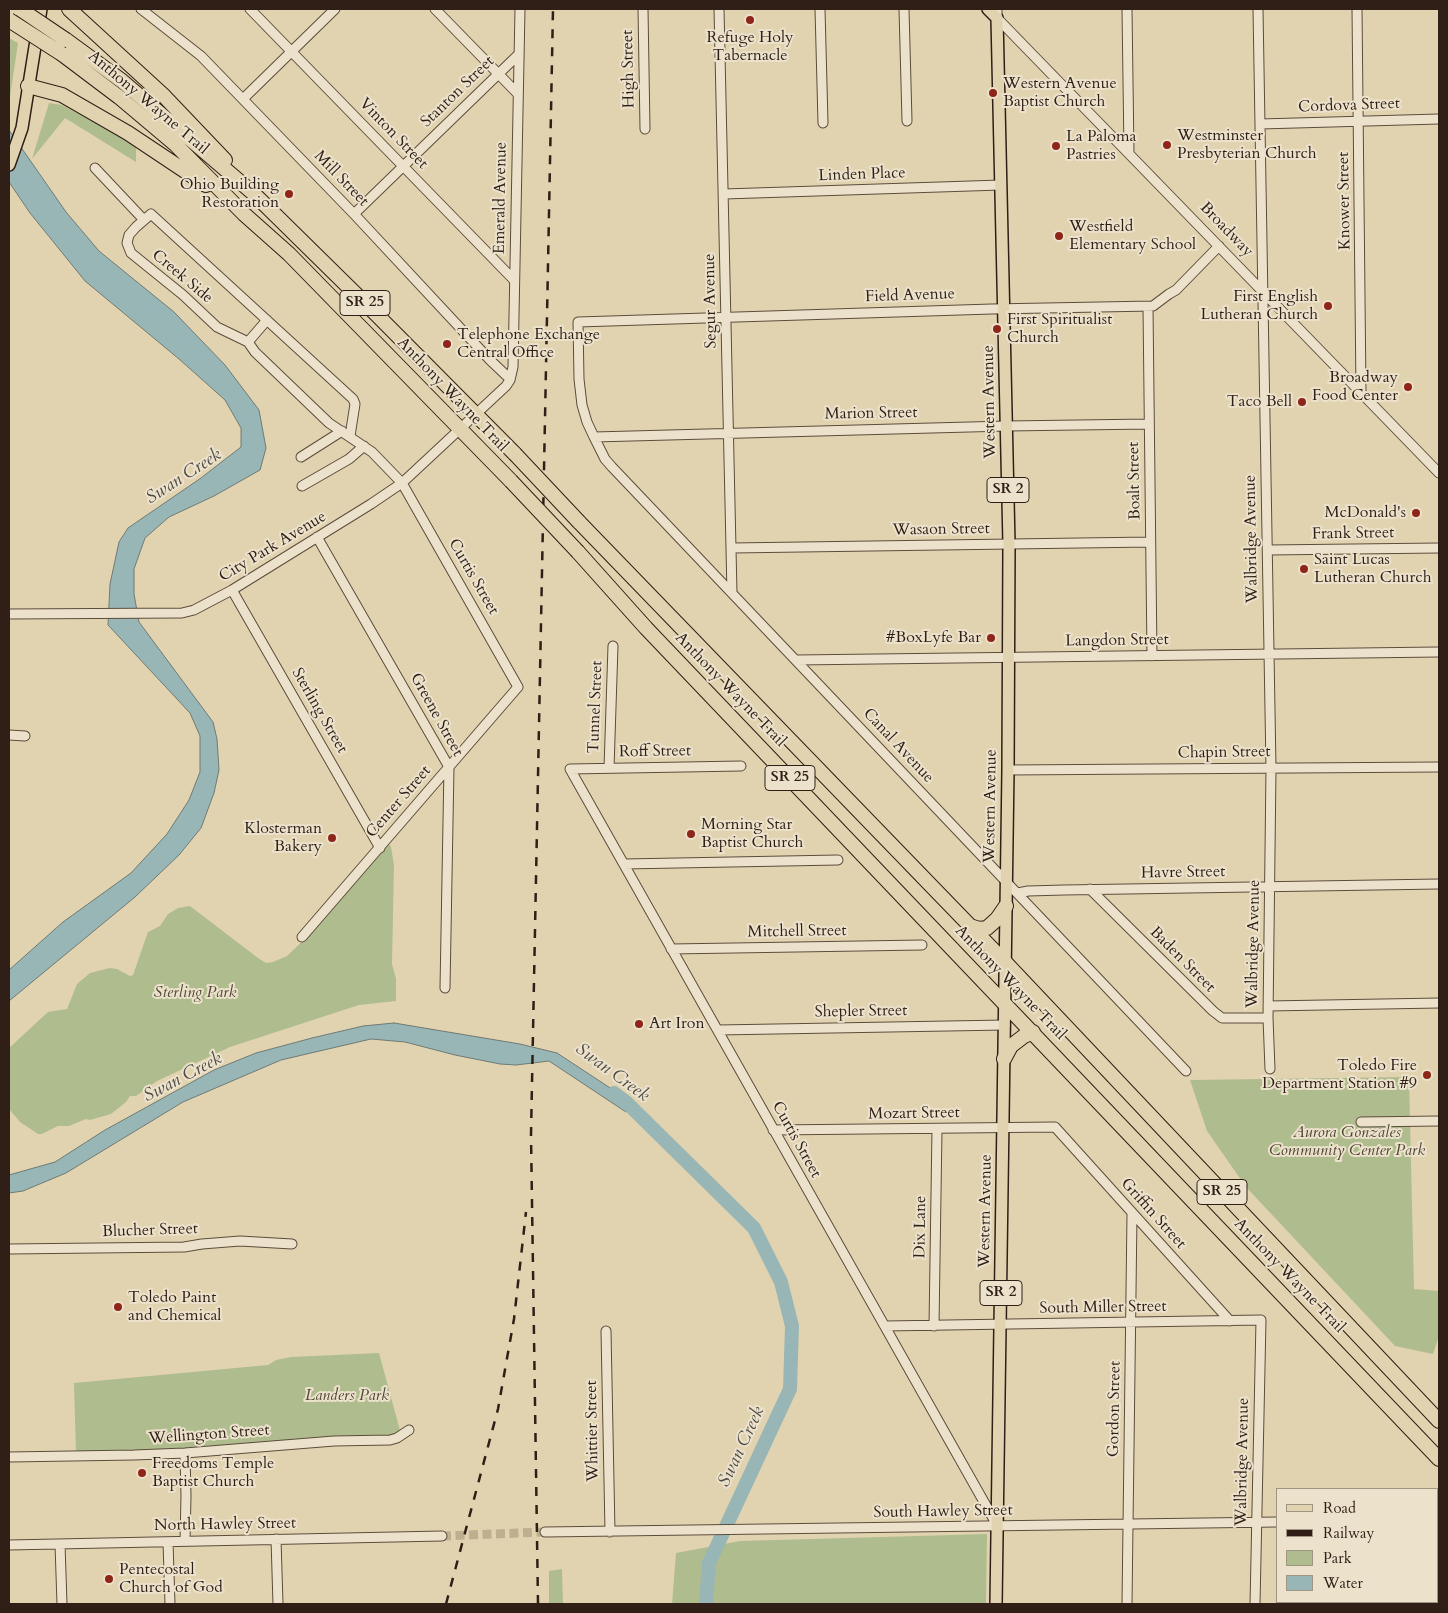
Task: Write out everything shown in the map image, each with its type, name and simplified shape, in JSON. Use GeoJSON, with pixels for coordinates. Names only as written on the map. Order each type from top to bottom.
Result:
{"type":"FeatureCollection","features":[{"type":"Feature","properties":{"kind":"highway","name":"Anthony Wayne Trail"},"geometry":{"type":"LineString","coordinates":[[20,9],[122,81],[252,193],[370,308],[514,454],[1006,963],[1438,1420]]}},
{"type":"Feature","properties":{"kind":"highway"},"geometry":{"type":"LineString","coordinates":[[70,9],[164,96],[214,147],[252,193]]}},
{"type":"Feature","properties":{"kind":"highway","name":"Anthony Wayne Trail"},"geometry":{"type":"LineString","coordinates":[[9,20],[62,54],[119,97],[176,144],[244,214],[289,254],[460,427],[578,552],[646,628],[1439,1459]]}},
{"type":"Feature","properties":{"kind":"highway"},"geometry":{"type":"LineString","coordinates":[[28,86],[62,95],[128,133],[194,176],[244,214]]}},
{"type":"Feature","properties":{"kind":"highway"},"geometry":{"type":"LineString","coordinates":[[970,926],[978,929],[988,928],[1006,906]]}},
{"type":"Feature","properties":{"kind":"highway"},"geometry":{"type":"LineString","coordinates":[[1004,1059],[1011,1046],[1033,1032]]}},
{"type":"Feature","properties":{"kind":"highway"},"geometry":{"type":"LineString","coordinates":[[1389,1406],[1405,1412],[1439,1447]]}},
{"type":"Feature","properties":{"kind":"main road"},"geometry":{"type":"LineString","coordinates":[[9,164],[22,128],[41,9]]}},
{"type":"Feature","properties":{"kind":"main road","name":"Broadway"},"geometry":{"type":"LineString","coordinates":[[988,9],[997,13]]}},
{"type":"Feature","properties":{"kind":"main road","name":"Western Avenue"},"geometry":{"type":"LineString","coordinates":[[996,1604],[1009,657],[1007,426],[997,13]]}},
{"type":"Feature","properties":{"kind":"street","name":"Mill Street"},"geometry":{"type":"LineString","coordinates":[[141,9],[201,56],[244,98],[490,360],[508,382]]}},
{"type":"Feature","properties":{"kind":"street","name":"Vinton Street"},"geometry":{"type":"LineString","coordinates":[[250,9],[514,280]]}},
{"type":"Feature","properties":{"kind":"street"},"geometry":{"type":"LineString","coordinates":[[244,98],[335,9]]}},
{"type":"Feature","properties":{"kind":"street"},"geometry":{"type":"LineString","coordinates":[[435,9],[518,94]]}},
{"type":"Feature","properties":{"kind":"street","name":"Emerald Avenue"},"geometry":{"type":"LineString","coordinates":[[508,382],[513,367],[520,9]]}},
{"type":"Feature","properties":{"kind":"street","name":"High Street"},"geometry":{"type":"LineString","coordinates":[[643,9],[645,129]]}},
{"type":"Feature","properties":{"kind":"street","name":"Segur Avenue"},"geometry":{"type":"LineString","coordinates":[[719,9],[732,594]]}},
{"type":"Feature","properties":{"kind":"street"},"geometry":{"type":"LineString","coordinates":[[820,9],[824,123]]}},
{"type":"Feature","properties":{"kind":"street"},"geometry":{"type":"LineString","coordinates":[[904,9],[907,121]]}},
{"type":"Feature","properties":{"kind":"street"},"geometry":{"type":"LineString","coordinates":[[1127,9],[1129,153]]}},
{"type":"Feature","properties":{"kind":"street","name":"Walbridge Avenue"},"geometry":{"type":"LineString","coordinates":[[1258,9],[1272,768],[1268,1006],[1270,1069]]}},
{"type":"Feature","properties":{"kind":"street","name":"Knower Street"},"geometry":{"type":"LineString","coordinates":[[1357,9],[1361,392]]}},
{"type":"Feature","properties":{"kind":"street","name":"Broadway"},"geometry":{"type":"LineString","coordinates":[[997,13],[1129,153],[1439,473]]}},
{"type":"Feature","properties":{"kind":"street","name":"Stanton Street"},"geometry":{"type":"LineString","coordinates":[[354,214],[519,54]]}},
{"type":"Feature","properties":{"kind":"street","name":"Cordova Street"},"geometry":{"type":"LineString","coordinates":[[1260,124],[1439,119]]}},
{"type":"Feature","properties":{"kind":"street"},"geometry":{"type":"LineString","coordinates":[[95,168],[144,220]]}},
{"type":"Feature","properties":{"kind":"street","name":"Linden Place"},"geometry":{"type":"LineString","coordinates":[[724,194],[1001,185]]}},
{"type":"Feature","properties":{"kind":"street","name":"Creek Side"},"geometry":{"type":"LineString","coordinates":[[350,436],[355,404],[353,399],[151,214],[129,235],[127,244],[131,253],[183,295],[218,327],[248,342],[329,423],[372,452],[402,483]]}},
{"type":"Feature","properties":{"kind":"street"},"geometry":{"type":"LineString","coordinates":[[1148,307],[1157,304],[1176,290],[1219,246]]}},
{"type":"Feature","properties":{"kind":"street","name":"Field Avenue"},"geometry":{"type":"LineString","coordinates":[[578,322],[1004,308],[1148,307]]}},
{"type":"Feature","properties":{"kind":"street","name":"Boalt Street"},"geometry":{"type":"LineString","coordinates":[[1148,307],[1152,656]]}},
{"type":"Feature","properties":{"kind":"street"},"geometry":{"type":"LineString","coordinates":[[248,342],[267,320]]}},
{"type":"Feature","properties":{"kind":"street","name":"Canal Avenue"},"geometry":{"type":"LineString","coordinates":[[578,322],[579,379],[582,405],[594,437],[612,467],[1186,1071]]}},
{"type":"Feature","properties":{"kind":"street","name":"City Park Avenue"},"geometry":{"type":"LineString","coordinates":[[9,614],[182,612],[194,610],[232,590],[402,483],[508,382]]}},
{"type":"Feature","properties":{"kind":"street","name":"Marion Street"},"geometry":{"type":"LineString","coordinates":[[594,437],[1149,424]]}},
{"type":"Feature","properties":{"kind":"street"},"geometry":{"type":"LineString","coordinates":[[301,456],[342,431]]}},
{"type":"Feature","properties":{"kind":"street"},"geometry":{"type":"LineString","coordinates":[[302,486],[348,459],[364,446]]}},
{"type":"Feature","properties":{"kind":"street"},"geometry":{"type":"LineString","coordinates":[[1427,460],[1439,460]]}},
{"type":"Feature","properties":{"kind":"street","name":"Curtis Street"},"geometry":{"type":"LineString","coordinates":[[402,483],[518,687]]}},
{"type":"Feature","properties":{"kind":"street","name":"Greene Street"},"geometry":{"type":"LineString","coordinates":[[317,537],[449,767],[445,988]]}},
{"type":"Feature","properties":{"kind":"street","name":"Wasaon Street"},"geometry":{"type":"LineString","coordinates":[[732,548],[1150,542]]}},
{"type":"Feature","properties":{"kind":"street","name":"Frank Street"},"geometry":{"type":"LineString","coordinates":[[1268,550],[1439,548]]}},
{"type":"Feature","properties":{"kind":"street","name":"Sterling Street"},"geometry":{"type":"LineString","coordinates":[[232,590],[380,848]]}},
{"type":"Feature","properties":{"kind":"street","name":"Tunnel Street"},"geometry":{"type":"LineString","coordinates":[[609,768],[613,646]]}},
{"type":"Feature","properties":{"kind":"street","name":"Langdon Street"},"geometry":{"type":"LineString","coordinates":[[796,660],[1439,652]]}},
{"type":"Feature","properties":{"kind":"street","name":"Center Street"},"geometry":{"type":"LineString","coordinates":[[302,938],[518,687]]}},
{"type":"Feature","properties":{"kind":"street"},"geometry":{"type":"LineString","coordinates":[[9,735],[25,736]]}},
{"type":"Feature","properties":{"kind":"street","name":"Roff Street"},"geometry":{"type":"LineString","coordinates":[[570,769],[741,766]]}},
{"type":"Feature","properties":{"kind":"street","name":"Chapin Street"},"geometry":{"type":"LineString","coordinates":[[1008,770],[1439,767]]}},
{"type":"Feature","properties":{"kind":"street","name":"Curtis Street"},"geometry":{"type":"LineString","coordinates":[[570,769],[997,1526]]}},
{"type":"Feature","properties":{"kind":"street"},"geometry":{"type":"LineString","coordinates":[[624,864],[838,860]]}},
{"type":"Feature","properties":{"kind":"street","name":"Havre Street"},"geometry":{"type":"LineString","coordinates":[[1018,894],[1028,891],[1439,884]]}},
{"type":"Feature","properties":{"kind":"street","name":"Baden Street"},"geometry":{"type":"LineString","coordinates":[[1090,890],[1222,1018],[1268,1018]]}},
{"type":"Feature","properties":{"kind":"street","name":"Mitchell Street"},"geometry":{"type":"LineString","coordinates":[[671,949],[922,945]]}},
{"type":"Feature","properties":{"kind":"street"},"geometry":{"type":"LineString","coordinates":[[1268,1006],[1439,1003]]}},
{"type":"Feature","properties":{"kind":"street","name":"Shepler Street"},"geometry":{"type":"LineString","coordinates":[[718,1030],[1004,1025]]}},
{"type":"Feature","properties":{"kind":"street"},"geometry":{"type":"LineString","coordinates":[[1360,1122],[1439,1121]]}},
{"type":"Feature","properties":{"kind":"street","name":"Mozart Street"},"geometry":{"type":"LineString","coordinates":[[773,1130],[1055,1127]]}},
{"type":"Feature","properties":{"kind":"street","name":"Griffin Street"},"geometry":{"type":"LineString","coordinates":[[1055,1127],[1230,1320]]}},
{"type":"Feature","properties":{"kind":"street","name":"Dix Lane"},"geometry":{"type":"LineString","coordinates":[[934,1326],[937,1128]]}},
{"type":"Feature","properties":{"kind":"street","name":"Gordon Street"},"geometry":{"type":"LineString","coordinates":[[1127,1604],[1132,1214]]}},
{"type":"Feature","properties":{"kind":"street","name":"Blucher Street"},"geometry":{"type":"LineString","coordinates":[[9,1249],[184,1247],[240,1241],[292,1244]]}},
{"type":"Feature","properties":{"kind":"street","name":"Walbridge Avenue"},"geometry":{"type":"LineString","coordinates":[[1255,1604],[1261,1320]]}},
{"type":"Feature","properties":{"kind":"street","name":"South Miller Street"},"geometry":{"type":"LineString","coordinates":[[885,1326],[1261,1320]]}},
{"type":"Feature","properties":{"kind":"street","name":"Whittier Street"},"geometry":{"type":"LineString","coordinates":[[606,1330],[610,1532]]}},
{"type":"Feature","properties":{"kind":"street","name":"Wellington Street"},"geometry":{"type":"LineString","coordinates":[[9,1457],[185,1453],[334,1441],[390,1440],[409,1430]]}},
{"type":"Feature","properties":{"kind":"street"},"geometry":{"type":"LineString","coordinates":[[185,1453],[185,1541]]}},
{"type":"Feature","properties":{"kind":"street","name":"South Hawley Street"},"geometry":{"type":"LineString","coordinates":[[610,1532],[1276,1522]]}},
{"type":"Feature","properties":{"kind":"street"},"geometry":{"type":"LineString","coordinates":[[545,1532],[610,1532]]}},
{"type":"Feature","properties":{"kind":"street","name":"North Hawley Street"},"geometry":{"type":"LineString","coordinates":[[9,1545],[442,1536]]}},
{"type":"Feature","properties":{"kind":"street"},"geometry":{"type":"LineString","coordinates":[[276,1538],[278,1604]]}},
{"type":"Feature","properties":{"kind":"street"},"geometry":{"type":"LineString","coordinates":[[168,1542],[170,1604]]}},
{"type":"Feature","properties":{"kind":"street"},"geometry":{"type":"LineString","coordinates":[[60,1544],[62,1604]]}},
{"type":"Feature","properties":{"kind":"green space"},"geometry":{"type":"Polygon","coordinates":[[[9,38],[18,43],[9,104],[9,38]]]}},
{"type":"Feature","properties":{"kind":"green space"},"geometry":{"type":"Polygon","coordinates":[[[49,103],[62,105],[136,145],[136,162],[65,118],[32,159],[49,103]]]}},
{"type":"Feature","properties":{"kind":"green space","name":"Sterling Park"},"geometry":{"type":"Polygon","coordinates":[[[387,841],[391,847],[394,865],[392,964],[396,979],[396,1001],[359,1005],[230,1047],[157,1081],[136,1096],[130,1096],[126,1102],[111,1114],[90,1120],[86,1119],[69,1126],[58,1126],[42,1134],[38,1134],[20,1122],[9,1109],[9,1048],[48,1012],[67,1009],[77,984],[90,973],[110,968],[117,969],[130,976],[133,975],[148,932],[160,926],[168,914],[178,908],[190,906],[258,958],[266,963],[273,962],[287,956],[308,936],[387,841]]]}},
{"type":"Feature","properties":{"kind":"green space","name":"Aurora Gonzales Community Center Park"},"geometry":{"type":"Polygon","coordinates":[[[1409,1077],[1414,1289],[1439,1291],[1439,1336],[1433,1354],[1395,1346],[1246,1187],[1207,1131],[1190,1080],[1409,1077]]]}},
{"type":"Feature","properties":{"kind":"green space","name":"Landers Park"},"geometry":{"type":"Polygon","coordinates":[[[379,1353],[401,1434],[396,1436],[76,1454],[74,1383],[268,1365],[276,1360],[291,1357],[379,1353]]]}},
{"type":"Feature","properties":{"kind":"green space"},"geometry":{"type":"Polygon","coordinates":[[[987,1534],[986,1604],[672,1604],[676,1553],[740,1541],[987,1534]]]}},
{"type":"Feature","properties":{"kind":"green space"},"geometry":{"type":"Polygon","coordinates":[[[562,1569],[563,1604],[549,1604],[549,1571],[562,1569]]]}},
{"type":"Feature","properties":{"kind":"water"},"geometry":{"type":"Polygon","coordinates":[[[9,130],[66,212],[99,251],[174,312],[225,365],[259,410],[266,448],[260,470],[214,496],[169,517],[145,538],[134,569],[134,594],[139,622],[213,722],[217,739],[219,770],[214,793],[201,828],[179,855],[135,897],[9,1001],[9,970],[63,922],[131,873],[167,834],[189,800],[200,772],[200,736],[190,713],[108,625],[110,584],[119,542],[128,528],[201,478],[241,447],[241,428],[225,400],[85,281],[30,213],[9,182],[9,130]]]}},
{"type":"Feature","properties":{"kind":"water"},"geometry":{"type":"Polygon","coordinates":[[[394,1023],[520,1044],[557,1053],[630,1101],[626,1112],[549,1061],[516,1065],[500,1064],[405,1042],[371,1039],[281,1060],[183,1102],[66,1173],[23,1191],[9,1193],[9,1175],[55,1162],[105,1130],[214,1070],[256,1053],[312,1038],[363,1026],[394,1023]]]}},
{"type":"Feature","properties":{"kind":"waterway","name":"Swan Creek"},"geometry":{"type":"LineString","coordinates":[[614,1093],[626,1102],[754,1228],[781,1282],[792,1326],[790,1389],[709,1563],[706,1604]]}},
{"type":"Feature","properties":{"kind":"tunnel"},"geometry":{"type":"LineString","coordinates":[[442,1536],[545,1532]]}},
{"type":"Feature","properties":{"kind":"railway"},"geometry":{"type":"LineString","coordinates":[[538,1604],[531,1135],[553,9]]}},
{"type":"Feature","properties":{"kind":"railway"},"geometry":{"type":"LineString","coordinates":[[446,1604],[498,1409],[514,1319],[526,1212]]}},
{"type":"Feature","properties":{"kind":"place","name":"Refuge Holy Tabernacle"},"geometry":{"type":"Point","coordinates":[750,20]}},
{"type":"Feature","properties":{"kind":"place","name":"Western Avenue Baptist Church"},"geometry":{"type":"Point","coordinates":[993,93]}},
{"type":"Feature","properties":{"kind":"place","name":"Westminster Presbyterian Church"},"geometry":{"type":"Point","coordinates":[1167,145]}},
{"type":"Feature","properties":{"kind":"place","name":"La Paloma Pastries"},"geometry":{"type":"Point","coordinates":[1056,146]}},
{"type":"Feature","properties":{"kind":"place","name":"Ohio Building Restoration"},"geometry":{"type":"Point","coordinates":[289,194]}},
{"type":"Feature","properties":{"kind":"place","name":"Westfield Elementary School"},"geometry":{"type":"Point","coordinates":[1059,236]}},
{"type":"Feature","properties":{"kind":"place","name":"First English Lutheran Church"},"geometry":{"type":"Point","coordinates":[1328,306]}},
{"type":"Feature","properties":{"kind":"place","name":"First Spiritualist Church"},"geometry":{"type":"Point","coordinates":[997,329]}},
{"type":"Feature","properties":{"kind":"place","name":"Telephone Exchange Central Office"},"geometry":{"type":"Point","coordinates":[447,344]}},
{"type":"Feature","properties":{"kind":"place","name":"Broadway Food Center"},"geometry":{"type":"Point","coordinates":[1408,387]}},
{"type":"Feature","properties":{"kind":"place","name":"Taco Bell"},"geometry":{"type":"Point","coordinates":[1302,402]}},
{"type":"Feature","properties":{"kind":"place","name":"McDonald's"},"geometry":{"type":"Point","coordinates":[1416,513]}},
{"type":"Feature","properties":{"kind":"place","name":"Saint Lucas Lutheran Church"},"geometry":{"type":"Point","coordinates":[1304,569]}},
{"type":"Feature","properties":{"kind":"place","name":"#BoxLyfe Bar"},"geometry":{"type":"Point","coordinates":[991,638]}},
{"type":"Feature","properties":{"kind":"place","name":"Morning Star Baptist Church"},"geometry":{"type":"Point","coordinates":[691,834]}},
{"type":"Feature","properties":{"kind":"place","name":"Klosterman Bakery"},"geometry":{"type":"Point","coordinates":[332,838]}},
{"type":"Feature","properties":{"kind":"place","name":"Art Iron"},"geometry":{"type":"Point","coordinates":[639,1024]}},
{"type":"Feature","properties":{"kind":"place","name":"Toledo Fire Department Station #9"},"geometry":{"type":"Point","coordinates":[1427,1075]}},
{"type":"Feature","properties":{"kind":"place","name":"Toledo Paint and Chemical"},"geometry":{"type":"Point","coordinates":[118,1307]}},
{"type":"Feature","properties":{"kind":"place","name":"Freedoms Temple Baptist Church"},"geometry":{"type":"Point","coordinates":[142,1473]}},
{"type":"Feature","properties":{"kind":"place","name":"Pentecostal Church of God"},"geometry":{"type":"Point","coordinates":[109,1579]}}]}
